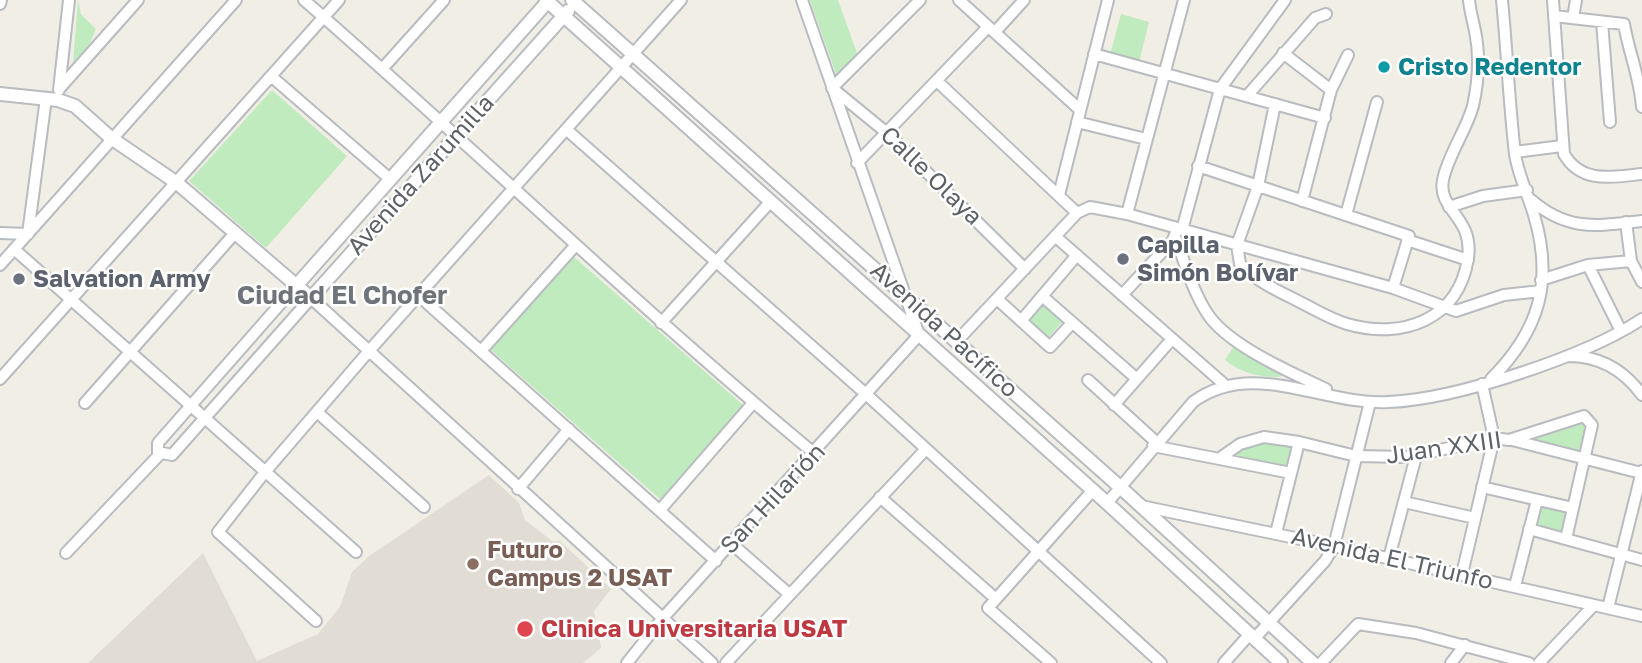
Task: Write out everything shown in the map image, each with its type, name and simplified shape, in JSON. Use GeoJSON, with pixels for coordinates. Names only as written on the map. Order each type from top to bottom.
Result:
{"type":"FeatureCollection","features":[{"type":"Feature","properties":{"kind":"street"},"geometry":{"type":"LineString","coordinates":[[28,233],[69,0]]}},
{"type":"Feature","properties":{"kind":"street"},"geometry":{"type":"LineString","coordinates":[[304,0],[442,121],[661,323],[814,454]]}},
{"type":"Feature","properties":{"kind":"street"},"geometry":{"type":"LineString","coordinates":[[0,379],[340,0]]}},
{"type":"Feature","properties":{"kind":"street"},"geometry":{"type":"LineString","coordinates":[[383,68],[444,0]]}},
{"type":"Feature","properties":{"kind":"street"},"geometry":{"type":"LineString","coordinates":[[316,621],[218,532],[265,472],[369,351],[681,0]]}},
{"type":"Feature","properties":{"kind":"street"},"geometry":{"type":"LineString","coordinates":[[802,0],[919,335]]}},
{"type":"Feature","properties":{"kind":"street"},"geometry":{"type":"LineString","coordinates":[[832,88],[909,5],[919,0]]}},
{"type":"Feature","properties":{"kind":"street"},"geometry":{"type":"LineString","coordinates":[[959,0],[1079,109]]}},
{"type":"Feature","properties":{"kind":"street"},"geometry":{"type":"LineString","coordinates":[[857,163],[1024,0]]}},
{"type":"Feature","properties":{"kind":"street"},"geometry":{"type":"LineString","coordinates":[[1126,214],[1184,0]]}},
{"type":"Feature","properties":{"kind":"street"},"geometry":{"type":"LineString","coordinates":[[1275,104],[1258,186],[1237,245],[1237,258],[1249,273],[1346,324],[1386,331],[1403,328],[1447,308],[1458,291],[1468,260],[1467,231],[1444,198],[1443,181],[1468,121],[1476,86],[1476,35],[1469,0]]}},
{"type":"Feature","properties":{"kind":"street"},"geometry":{"type":"LineString","coordinates":[[1486,383],[1518,350],[1529,333],[1541,286],[1542,254],[1515,152],[1502,0]]}},
{"type":"Feature","properties":{"kind":"street"},"geometry":{"type":"LineString","coordinates":[[1553,0],[1562,146],[1568,162],[1591,177],[1642,174]]}},
{"type":"Feature","properties":{"kind":"street"},"geometry":{"type":"LineString","coordinates":[[1573,18],[1576,0]]}},
{"type":"Feature","properties":{"kind":"street"},"geometry":{"type":"LineString","coordinates":[[54,96],[135,1]]}},
{"type":"Feature","properties":{"kind":"street"},"geometry":{"type":"LineString","coordinates":[[0,265],[234,1]]}},
{"type":"Feature","properties":{"kind":"street","name":"Avenida Pacífico"},"geometry":{"type":"LineString","coordinates":[[547,1],[1093,490],[1281,663]]}},
{"type":"Feature","properties":{"kind":"street","name":"Avenida Zarumilla"},"geometry":{"type":"LineString","coordinates":[[547,1],[190,405],[158,443],[160,454],[172,455],[206,420],[575,1]]}},
{"type":"Feature","properties":{"kind":"street","name":"Avenida Pacífico"},"geometry":{"type":"LineString","coordinates":[[575,1],[632,55],[1120,487],[1313,663]]}},
{"type":"Feature","properties":{"kind":"street"},"geometry":{"type":"LineString","coordinates":[[1122,295],[1178,232],[1220,89],[1281,1]]}},
{"type":"Feature","properties":{"kind":"street"},"geometry":{"type":"LineString","coordinates":[[1059,195],[1104,2]]}},
{"type":"Feature","properties":{"kind":"street"},"geometry":{"type":"LineString","coordinates":[[1247,96],[1315,18],[1325,14]]}},
{"type":"Feature","properties":{"kind":"street"},"geometry":{"type":"LineString","coordinates":[[1554,16],[1625,24],[1628,47],[1637,71],[1642,107]]}},
{"type":"Feature","properties":{"kind":"street"},"geometry":{"type":"LineString","coordinates":[[1602,22],[1610,122]]}},
{"type":"Feature","properties":{"kind":"street"},"geometry":{"type":"LineString","coordinates":[[1283,53],[1331,90]]}},
{"type":"Feature","properties":{"kind":"street"},"geometry":{"type":"LineString","coordinates":[[1094,54],[1325,118]]}},
{"type":"Feature","properties":{"kind":"street"},"geometry":{"type":"LineString","coordinates":[[1302,201],[1331,90],[1348,55]]}},
{"type":"Feature","properties":{"kind":"street"},"geometry":{"type":"LineString","coordinates":[[272,77],[390,179]]}},
{"type":"Feature","properties":{"kind":"street"},"geometry":{"type":"LineString","coordinates":[[938,82],[1077,213]]}},
{"type":"Feature","properties":{"kind":"street","name":"Calle Olaya"},"geometry":{"type":"LineString","coordinates":[[832,88],[887,133],[1025,269]]}},
{"type":"Feature","properties":{"kind":"street"},"geometry":{"type":"LineString","coordinates":[[0,94],[54,96],[75,106],[111,138],[177,183],[311,298],[712,663]]}},
{"type":"Feature","properties":{"kind":"street"},"geometry":{"type":"LineString","coordinates":[[1346,215],[1377,102]]}},
{"type":"Feature","properties":{"kind":"street"},"geometry":{"type":"LineString","coordinates":[[1077,122],[1146,139]]}},
{"type":"Feature","properties":{"kind":"street"},"geometry":{"type":"LineString","coordinates":[[567,130],[867,395],[1161,663]]}},
{"type":"Feature","properties":{"kind":"street"},"geometry":{"type":"LineString","coordinates":[[1515,152],[1562,146]]}},
{"type":"Feature","properties":{"kind":"street"},"geometry":{"type":"LineString","coordinates":[[1198,166],[1346,215],[1468,260]]}},
{"type":"Feature","properties":{"kind":"street"},"geometry":{"type":"LineString","coordinates":[[1449,207],[1483,196],[1528,194],[1551,216],[1573,225],[1642,220]]}},
{"type":"Feature","properties":{"kind":"street"},"geometry":{"type":"LineString","coordinates":[[661,323],[771,201]]}},
{"type":"Feature","properties":{"kind":"street"},"geometry":{"type":"LineString","coordinates":[[957,341],[1077,213],[1090,207],[1126,214],[1178,232],[1237,245],[1393,288],[1456,311],[1541,286],[1588,265],[1631,261]]}},
{"type":"Feature","properties":{"kind":"street"},"geometry":{"type":"LineString","coordinates":[[1626,222],[1631,261],[1642,282]]}},
{"type":"Feature","properties":{"kind":"street"},"geometry":{"type":"LineString","coordinates":[[1178,232],[1200,300],[1216,325],[1274,362],[1347,398]]}},
{"type":"Feature","properties":{"kind":"street"},"geometry":{"type":"LineString","coordinates":[[0,233],[28,233]]}},
{"type":"Feature","properties":{"kind":"street"},"geometry":{"type":"LineString","coordinates":[[85,403],[235,233]]}},
{"type":"Feature","properties":{"kind":"street"},"geometry":{"type":"LineString","coordinates":[[1056,237],[1225,385]]}},
{"type":"Feature","properties":{"kind":"street"},"geometry":{"type":"LineString","coordinates":[[1393,288],[1408,238]]}},
{"type":"Feature","properties":{"kind":"street"},"geometry":{"type":"LineString","coordinates":[[481,351],[575,246]]}},
{"type":"Feature","properties":{"kind":"street"},"geometry":{"type":"LineString","coordinates":[[15,249],[356,552]]}},
{"type":"Feature","properties":{"kind":"street"},"geometry":{"type":"LineString","coordinates":[[1021,321],[1077,255]]}},
{"type":"Feature","properties":{"kind":"street"},"geometry":{"type":"LineString","coordinates":[[1588,265],[1621,331]]}},
{"type":"Feature","properties":{"kind":"street"},"geometry":{"type":"LineString","coordinates":[[419,296],[716,561]]}},
{"type":"Feature","properties":{"kind":"street"},"geometry":{"type":"LineString","coordinates":[[1042,296],[1137,379]]}},
{"type":"Feature","properties":{"kind":"street"},"geometry":{"type":"LineString","coordinates":[[997,299],[1050,347],[1072,323]]}},
{"type":"Feature","properties":{"kind":"street"},"geometry":{"type":"LineString","coordinates":[[1107,503],[1193,402],[1208,391],[1225,385],[1270,384],[1370,402],[1407,401],[1486,383],[1564,356],[1642,319]]}},
{"type":"Feature","properties":{"kind":"street","name":"San Hilarión"},"geometry":{"type":"LineString","coordinates":[[626,663],[662,619],[919,335]]}},
{"type":"Feature","properties":{"kind":"street"},"geometry":{"type":"LineString","coordinates":[[1114,405],[1172,339]]}},
{"type":"Feature","properties":{"kind":"street"},"geometry":{"type":"LineString","coordinates":[[1564,356],[1594,358],[1608,364],[1622,372],[1642,395]]}},
{"type":"Feature","properties":{"kind":"street"},"geometry":{"type":"LineString","coordinates":[[1088,380],[1155,444],[1291,473]]}},
{"type":"Feature","properties":{"kind":"street"},"geometry":{"type":"LineString","coordinates":[[1462,574],[1494,438],[1486,383]]}},
{"type":"Feature","properties":{"kind":"street"},"geometry":{"type":"LineString","coordinates":[[1224,663],[1269,623],[1325,561],[1334,545],[1370,402]]}},
{"type":"Feature","properties":{"kind":"street"},"geometry":{"type":"LineString","coordinates":[[660,510],[753,403]]}},
{"type":"Feature","properties":{"kind":"street"},"geometry":{"type":"LineString","coordinates":[[317,412],[424,507]]}},
{"type":"Feature","properties":{"kind":"street","name":"Juan XXIII"},"geometry":{"type":"LineString","coordinates":[[1220,458],[1251,439],[1299,442],[1356,456],[1416,456],[1494,438],[1509,440],[1574,417],[1589,418],[1592,425],[1584,458]]}},
{"type":"Feature","properties":{"kind":"street"},"geometry":{"type":"LineString","coordinates":[[518,489],[569,429]]}},
{"type":"Feature","properties":{"kind":"street"},"geometry":{"type":"LineString","coordinates":[[1509,440],[1642,472],[1608,608]]}},
{"type":"Feature","properties":{"kind":"street"},"geometry":{"type":"LineString","coordinates":[[1276,533],[1299,442]]}},
{"type":"Feature","properties":{"kind":"street"},"geometry":{"type":"LineString","coordinates":[[726,663],[926,449]]}},
{"type":"Feature","properties":{"kind":"street"},"geometry":{"type":"LineString","coordinates":[[66,553],[160,454]]}},
{"type":"Feature","properties":{"kind":"street"},"geometry":{"type":"LineString","coordinates":[[1389,558],[1416,456]]}},
{"type":"Feature","properties":{"kind":"street"},"geometry":{"type":"LineString","coordinates":[[1566,539],[1584,458]]}},
{"type":"Feature","properties":{"kind":"street"},"geometry":{"type":"LineString","coordinates":[[1482,488],[1573,508]]}},
{"type":"Feature","properties":{"kind":"street"},"geometry":{"type":"LineString","coordinates":[[1051,663],[988,608],[1093,490]]}},
{"type":"Feature","properties":{"kind":"street"},"geometry":{"type":"LineString","coordinates":[[880,497],[996,600]]}},
{"type":"Feature","properties":{"kind":"street"},"geometry":{"type":"LineString","coordinates":[[1515,586],[1537,500]]}},
{"type":"Feature","properties":{"kind":"street"},"geometry":{"type":"LineString","coordinates":[[1404,502],[1475,518]]}},
{"type":"Feature","properties":{"kind":"street","name":"Avenida El Triunfo"},"geometry":{"type":"LineString","coordinates":[[1141,506],[1334,545],[1642,616]]}},
{"type":"Feature","properties":{"kind":"street"},"geometry":{"type":"LineString","coordinates":[[1529,529],[1642,559]]}},
{"type":"Feature","properties":{"kind":"street"},"geometry":{"type":"LineString","coordinates":[[732,544],[789,594]]}},
{"type":"Feature","properties":{"kind":"street"},"geometry":{"type":"LineString","coordinates":[[1539,663],[1594,605]]}},
{"type":"Feature","properties":{"kind":"street"},"geometry":{"type":"LineString","coordinates":[[1321,663],[1358,624],[1416,633],[1529,663]]}},
{"type":"Feature","properties":{"kind":"street"},"geometry":{"type":"LineString","coordinates":[[1451,663],[1465,645]]}},
{"type":"Feature","properties":{"kind":"shaded area","name":"Futuro Campus 2 USAT"},"geometry":{"type":"Polygon","coordinates":[[[489,475],[519,503],[525,520],[552,541],[560,541],[611,589],[594,611],[601,648],[583,663],[88,663],[203,553],[257,661],[318,634],[340,607],[352,572],[369,556],[489,475]]]}},
{"type":"Feature","properties":{"kind":"green space"},"geometry":{"type":"Polygon","coordinates":[[[78,0],[81,14],[96,29],[90,43],[73,63],[78,0]]]}},
{"type":"Feature","properties":{"kind":"green space"},"geometry":{"type":"Polygon","coordinates":[[[810,0],[838,0],[858,56],[836,74],[810,0]]]}},
{"type":"Feature","properties":{"kind":"green space"},"geometry":{"type":"Polygon","coordinates":[[[1121,14],[1149,22],[1139,63],[1110,55],[1121,14]]]}},
{"type":"Feature","properties":{"kind":"green space"},"geometry":{"type":"Polygon","coordinates":[[[272,90],[347,156],[266,248],[189,181],[272,90]]]}},
{"type":"Feature","properties":{"kind":"green space"},"geometry":{"type":"Polygon","coordinates":[[[573,256],[743,405],[661,500],[491,350],[573,256]]]}},
{"type":"Feature","properties":{"kind":"green space"},"geometry":{"type":"Polygon","coordinates":[[[1044,303],[1063,321],[1048,338],[1029,321],[1044,303]]]}},
{"type":"Feature","properties":{"kind":"green space"},"geometry":{"type":"Polygon","coordinates":[[[1236,343],[1284,374],[1279,377],[1257,375],[1231,364],[1225,360],[1236,343]]]}},
{"type":"Feature","properties":{"kind":"green space"},"geometry":{"type":"Polygon","coordinates":[[[1582,422],[1589,428],[1582,454],[1525,438],[1582,422]]]}},
{"type":"Feature","properties":{"kind":"green space"},"geometry":{"type":"Polygon","coordinates":[[[1260,441],[1296,445],[1290,470],[1230,457],[1260,441]]]}},
{"type":"Feature","properties":{"kind":"green space"},"geometry":{"type":"Polygon","coordinates":[[[1541,503],[1569,511],[1563,535],[1535,528],[1541,503]]]}},
{"type":"Feature","properties":{"kind":"place","name":"Cristo Redentor"},"geometry":{"type":"Point","coordinates":[1384,67]}},
{"type":"Feature","properties":{"kind":"place","name":"Capilla Simón Bolívar"},"geometry":{"type":"Point","coordinates":[1123,259]}},
{"type":"Feature","properties":{"kind":"place","name":"Salvation Army"},"geometry":{"type":"Point","coordinates":[19,279]}},
{"type":"Feature","properties":{"kind":"place","name":"Futuro Campus 2 USAT"},"geometry":{"type":"Point","coordinates":[473,564]}},
{"type":"Feature","properties":{"kind":"place","name":"Clinica Universitaria USAT"},"geometry":{"type":"Point","coordinates":[525,629]}},
{"type":"Feature","properties":{"kind":"district","name":"Ciudad El Chofer"},"geometry":{"type":"Point","coordinates":[342,296]}}]}
